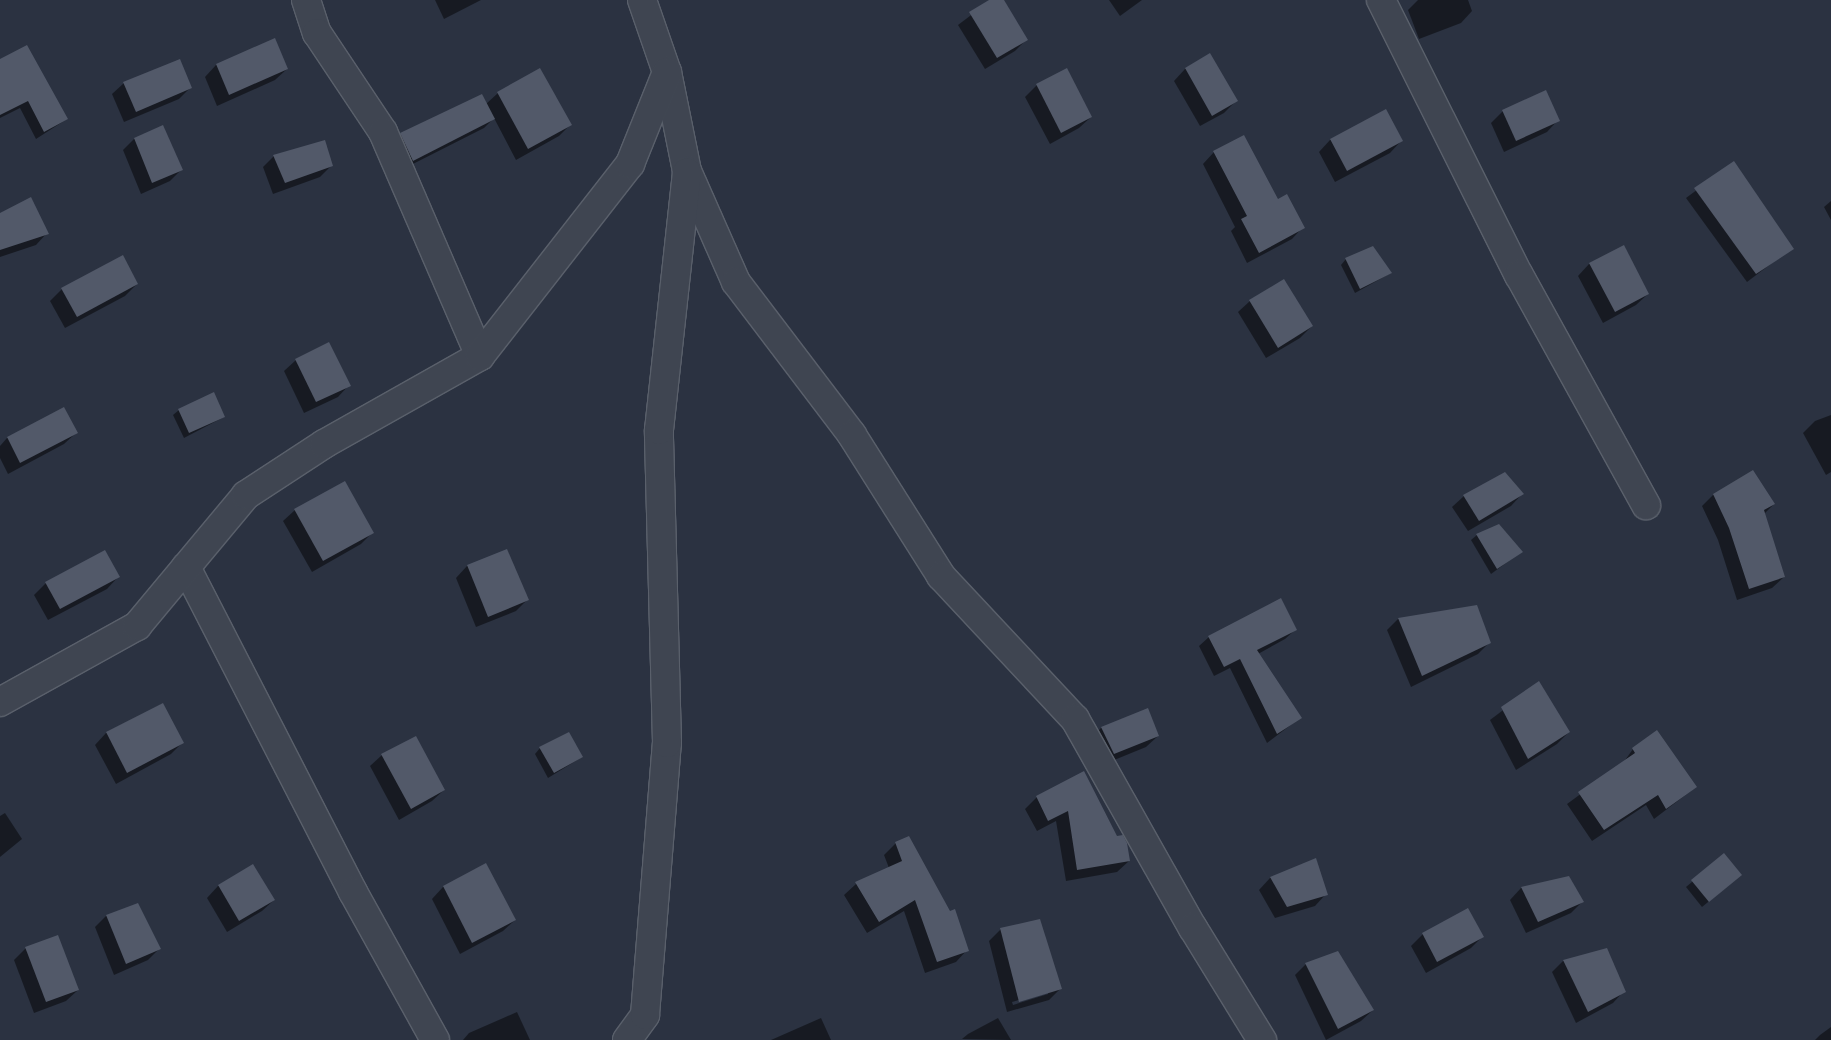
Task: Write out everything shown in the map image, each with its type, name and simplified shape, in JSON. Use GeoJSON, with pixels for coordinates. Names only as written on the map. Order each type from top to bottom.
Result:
{"type":"FeatureCollection","features":[{"type":"Feature","properties":{"kind":"street"},"geometry":{"type":"LineString","coordinates":[[306,0],[317,33],[382,132],[480,356]]}},
{"type":"Feature","properties":{"kind":"street"},"geometry":{"type":"LineString","coordinates":[[642,0],[667,72],[687,171],[736,282],[852,435],[940,576],[1074,720],[1193,928],[1262,1040]]}},
{"type":"Feature","properties":{"kind":"street"},"geometry":{"type":"LineString","coordinates":[[1381,0],[1519,275],[1646,505]]}},
{"type":"Feature","properties":{"kind":"street"},"geometry":{"type":"LineString","coordinates":[[0,702],[137,626],[246,495],[324,444],[480,356],[630,164],[667,72]]}},
{"type":"Feature","properties":{"kind":"street"},"geometry":{"type":"LineString","coordinates":[[627,1040],[645,1015],[667,743],[659,430],[687,171]]}},
{"type":"Feature","properties":{"kind":"street"},"geometry":{"type":"LineString","coordinates":[[186,567],[353,892],[435,1040]]}},
{"type":"Feature","properties":{"kind":"building"},"geometry":{"type":"Polygon","coordinates":[[[989,0],[1004,0],[1028,40],[997,58],[969,12],[989,0]]]}},
{"type":"Feature","properties":{"kind":"building"},"geometry":{"type":"Polygon","coordinates":[[[275,38],[288,69],[229,95],[216,64],[275,38]]]}},
{"type":"Feature","properties":{"kind":"building"},"geometry":{"type":"Polygon","coordinates":[[[27,45],[68,119],[44,132],[28,101],[0,115],[0,59],[27,45]]]}},
{"type":"Feature","properties":{"kind":"building"},"geometry":{"type":"Polygon","coordinates":[[[1210,53],[1238,101],[1212,116],[1185,68],[1210,53]]]}},
{"type":"Feature","properties":{"kind":"building"},"geometry":{"type":"Polygon","coordinates":[[[180,59],[192,88],[136,112],[123,82],[180,59]]]}},
{"type":"Feature","properties":{"kind":"building"},"geometry":{"type":"Polygon","coordinates":[[[540,68],[572,125],[528,149],[497,92],[540,68]]]}},
{"type":"Feature","properties":{"kind":"building"},"geometry":{"type":"Polygon","coordinates":[[[1067,68],[1092,117],[1061,133],[1036,84],[1067,68]]]}},
{"type":"Feature","properties":{"kind":"building"},"geometry":{"type":"Polygon","coordinates":[[[1546,90],[1560,121],[1516,141],[1502,110],[1546,90]]]}},
{"type":"Feature","properties":{"kind":"building"},"geometry":{"type":"Polygon","coordinates":[[[482,94],[495,119],[413,161],[400,133],[482,94]]]}},
{"type":"Feature","properties":{"kind":"building"},"geometry":{"type":"Polygon","coordinates":[[[1386,109],[1403,141],[1347,171],[1330,139],[1386,109]]]}},
{"type":"Feature","properties":{"kind":"building"},"geometry":{"type":"Polygon","coordinates":[[[163,125],[183,170],[152,183],[134,138],[163,125]]]}},
{"type":"Feature","properties":{"kind":"building"},"geometry":{"type":"Polygon","coordinates":[[[1244,135],[1278,199],[1287,194],[1305,228],[1259,253],[1241,219],[1247,216],[1213,151],[1244,135]]]}},
{"type":"Feature","properties":{"kind":"building"},"geometry":{"type":"Polygon","coordinates":[[[325,140],[333,166],[285,183],[273,155],[325,140]]]}},
{"type":"Feature","properties":{"kind":"building"},"geometry":{"type":"Polygon","coordinates":[[[1734,161],[1794,249],[1756,274],[1694,188],[1734,161]]]}},
{"type":"Feature","properties":{"kind":"building"},"geometry":{"type":"Polygon","coordinates":[[[31,197],[49,234],[0,250],[0,213],[31,197]]]}},
{"type":"Feature","properties":{"kind":"building"},"geometry":{"type":"Polygon","coordinates":[[[1624,245],[1649,294],[1615,312],[1589,263],[1624,245]]]}},
{"type":"Feature","properties":{"kind":"building"},"geometry":{"type":"Polygon","coordinates":[[[1373,246],[1392,273],[1360,289],[1345,258],[1373,246]]]}},
{"type":"Feature","properties":{"kind":"building"},"geometry":{"type":"Polygon","coordinates":[[[123,255],[138,284],[77,317],[61,288],[123,255]]]}},
{"type":"Feature","properties":{"kind":"building"},"geometry":{"type":"Polygon","coordinates":[[[1284,279],[1313,326],[1278,348],[1249,300],[1284,279]]]}},
{"type":"Feature","properties":{"kind":"building"},"geometry":{"type":"Polygon","coordinates":[[[329,342],[351,386],[316,402],[295,359],[329,342]]]}},
{"type":"Feature","properties":{"kind":"building"},"geometry":{"type":"Polygon","coordinates":[[[214,392],[225,417],[189,433],[178,409],[214,392]]]}},
{"type":"Feature","properties":{"kind":"building"},"geometry":{"type":"Polygon","coordinates":[[[64,407],[78,433],[20,463],[7,437],[64,407]]]}},
{"type":"Feature","properties":{"kind":"building"},"geometry":{"type":"Polygon","coordinates":[[[1753,470],[1775,504],[1764,510],[1785,577],[1749,589],[1729,528],[1713,494],[1753,470]]]}},
{"type":"Feature","properties":{"kind":"building"},"geometry":{"type":"Polygon","coordinates":[[[1505,472],[1524,494],[1479,521],[1463,495],[1505,472]]]}},
{"type":"Feature","properties":{"kind":"building"},"geometry":{"type":"Polygon","coordinates":[[[345,481],[374,533],[323,561],[294,509],[345,481]]]}},
{"type":"Feature","properties":{"kind":"building"},"geometry":{"type":"Polygon","coordinates":[[[1499,524],[1523,552],[1497,569],[1476,534],[1499,524]]]}},
{"type":"Feature","properties":{"kind":"building"},"geometry":{"type":"Polygon","coordinates":[[[507,549],[529,600],[488,617],[467,565],[507,549]]]}},
{"type":"Feature","properties":{"kind":"building"},"geometry":{"type":"Polygon","coordinates":[[[105,550],[120,577],[60,609],[45,582],[105,550]]]}},
{"type":"Feature","properties":{"kind":"building"},"geometry":{"type":"Polygon","coordinates":[[[1281,598],[1297,630],[1257,650],[1302,718],[1277,734],[1240,659],[1224,667],[1208,636],[1281,598]]]}},
{"type":"Feature","properties":{"kind":"building"},"geometry":{"type":"Polygon","coordinates":[[[1477,605],[1491,643],[1422,676],[1398,618],[1477,605]]]}},
{"type":"Feature","properties":{"kind":"building"},"geometry":{"type":"Polygon","coordinates":[[[1539,681],[1570,732],[1528,759],[1501,707],[1539,681]]]}},
{"type":"Feature","properties":{"kind":"building"},"geometry":{"type":"Polygon","coordinates":[[[163,703],[184,743],[127,773],[106,732],[163,703]]]}},
{"type":"Feature","properties":{"kind":"building"},"geometry":{"type":"Polygon","coordinates":[[[1148,708],[1159,736],[1114,754],[1101,727],[1148,708]]]}},
{"type":"Feature","properties":{"kind":"building"},"geometry":{"type":"Polygon","coordinates":[[[1657,730],[1697,787],[1666,809],[1658,795],[1604,830],[1578,792],[1635,753],[1632,748],[1657,730]]]}},
{"type":"Feature","properties":{"kind":"building"},"geometry":{"type":"Polygon","coordinates":[[[569,732],[583,757],[554,773],[539,747],[569,732]]]}},
{"type":"Feature","properties":{"kind":"building"},"geometry":{"type":"Polygon","coordinates":[[[416,736],[445,790],[411,809],[381,754],[416,736]]]}},
{"type":"Feature","properties":{"kind":"building"},"geometry":{"type":"Polygon","coordinates":[[[1084,771],[1117,836],[1123,835],[1127,843],[1130,861],[1077,870],[1068,811],[1048,821],[1036,796],[1084,771]]]}},
{"type":"Feature","properties":{"kind":"building"},"geometry":{"type":"Polygon","coordinates":[[[909,836],[950,911],[955,909],[969,951],[937,962],[915,900],[879,922],[855,882],[902,861],[895,842],[909,836]]]}},
{"type":"Feature","properties":{"kind":"building"},"geometry":{"type":"Polygon","coordinates":[[[1724,853],[1742,875],[1709,902],[1691,880],[1724,853]]]}},
{"type":"Feature","properties":{"kind":"building"},"geometry":{"type":"Polygon","coordinates":[[[1316,858],[1328,895],[1287,907],[1270,877],[1316,858]]]}},
{"type":"Feature","properties":{"kind":"building"},"geometry":{"type":"Polygon","coordinates":[[[486,863],[516,920],[472,943],[443,886],[486,863]]]}},
{"type":"Feature","properties":{"kind":"building"},"geometry":{"type":"Polygon","coordinates":[[[253,864],[275,900],[239,921],[218,885],[253,864]]]}},
{"type":"Feature","properties":{"kind":"building"},"geometry":{"type":"Polygon","coordinates":[[[1569,876],[1584,902],[1538,922],[1521,887],[1569,876]]]}},
{"type":"Feature","properties":{"kind":"building"},"geometry":{"type":"Polygon","coordinates":[[[138,903],[161,949],[126,964],[106,915],[138,903]]]}},
{"type":"Feature","properties":{"kind":"building"},"geometry":{"type":"Polygon","coordinates":[[[1468,908],[1484,937],[1437,962],[1422,933],[1468,908]]]}},
{"type":"Feature","properties":{"kind":"building"},"geometry":{"type":"Polygon","coordinates":[[[1040,919],[1062,989],[1019,1002],[1000,928],[1040,919]]]}},
{"type":"Feature","properties":{"kind":"building"},"geometry":{"type":"Polygon","coordinates":[[[58,935],[79,990],[46,1002],[25,947],[58,935]]]}},
{"type":"Feature","properties":{"kind":"building"},"geometry":{"type":"Polygon","coordinates":[[[1607,948],[1626,992],[1588,1012],[1563,960],[1607,948]]]}},
{"type":"Feature","properties":{"kind":"building"},"geometry":{"type":"Polygon","coordinates":[[[1338,951],[1374,1010],[1338,1029],[1305,963],[1338,951]]]}}]}
